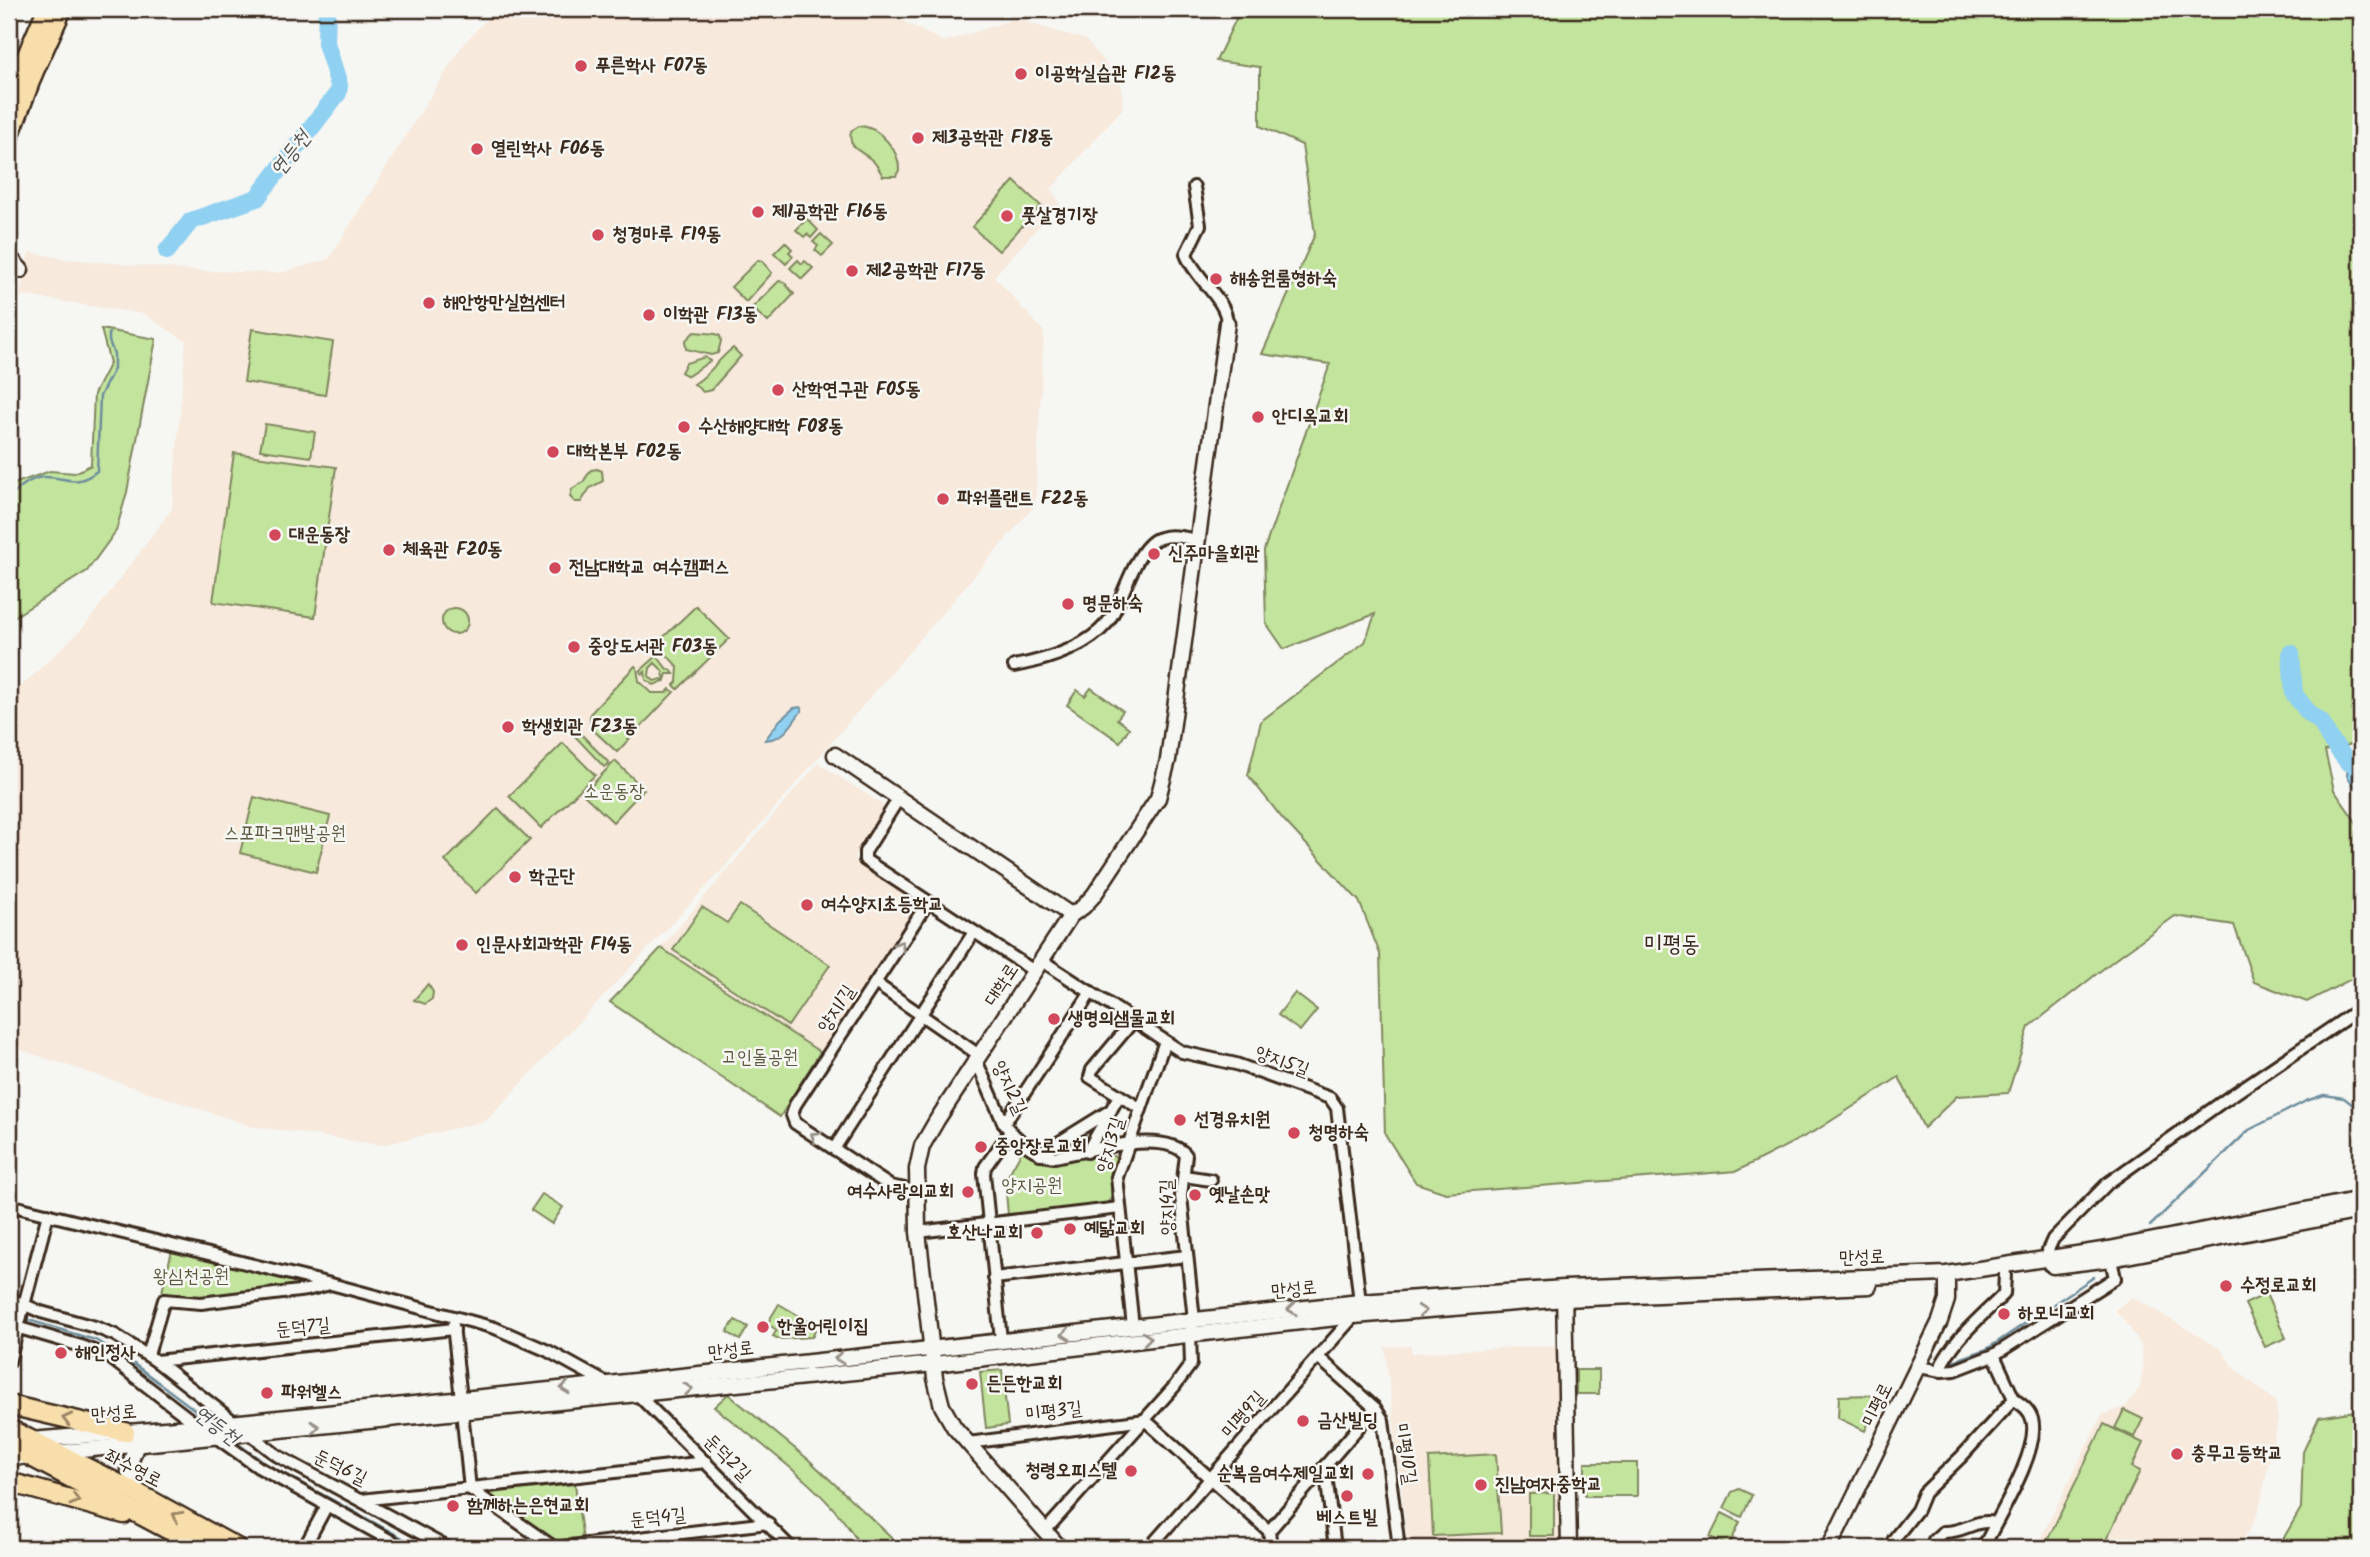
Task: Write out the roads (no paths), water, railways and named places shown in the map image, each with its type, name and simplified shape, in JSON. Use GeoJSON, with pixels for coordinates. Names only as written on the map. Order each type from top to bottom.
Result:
{"type":"FeatureCollection","features":[{"type":"Feature","properties":{"kind":"main road"},"geometry":{"type":"LineString","coordinates":[[9,97],[47,9]]}},
{"type":"Feature","properties":{"kind":"main road"},"geometry":{"type":"LineString","coordinates":[[9,137],[62,9]]}},
{"type":"Feature","properties":{"kind":"main road"},"geometry":{"type":"LineString","coordinates":[[9,1405],[131,1438]]}},
{"type":"Feature","properties":{"kind":"main road","name":"좌수영로"},"geometry":{"type":"LineString","coordinates":[[9,1429],[29,1448],[203,1548]]}},
{"type":"Feature","properties":{"kind":"main road","name":"좌수영로"},"geometry":{"type":"LineString","coordinates":[[9,1445],[56,1453],[139,1494],[237,1548]]}},
{"type":"Feature","properties":{"kind":"main road"},"geometry":{"type":"LineString","coordinates":[[12,1488],[158,1523]]}},
{"type":"Feature","properties":{"kind":"street"},"geometry":{"type":"LineString","coordinates":[[1194,187],[1200,225],[1186,254],[1224,309],[1227,323]]}},
{"type":"Feature","properties":{"kind":"street","name":"대학로"},"geometry":{"type":"LineString","coordinates":[[932,1347],[918,1232],[917,1168],[922,1146],[1071,915],[1094,895],[1162,788],[1227,323]]}},
{"type":"Feature","properties":{"kind":"street"},"geometry":{"type":"LineString","coordinates":[[1014,666],[1051,658],[1101,629],[1112,615],[1143,553],[1153,541],[1163,537],[1198,540]]}},
{"type":"Feature","properties":{"kind":"street"},"geometry":{"type":"LineString","coordinates":[[835,755],[1071,915]]}},
{"type":"Feature","properties":{"kind":"street"},"geometry":{"type":"LineString","coordinates":[[899,798],[864,852],[864,857],[974,932],[1038,966]]}},
{"type":"Feature","properties":{"kind":"street","name":"양지1길"},"geometry":{"type":"LineString","coordinates":[[916,1191],[890,1186],[792,1119],[793,1110],[928,902]]}},
{"type":"Feature","properties":{"kind":"street"},"geometry":{"type":"LineString","coordinates":[[834,1149],[974,932]]}},
{"type":"Feature","properties":{"kind":"street","name":"양지5길"},"geometry":{"type":"LineString","coordinates":[[1038,966],[1091,992],[1185,1053],[1236,1064],[1334,1100],[1337,1108],[1357,1309]]}},
{"type":"Feature","properties":{"kind":"street","name":"양지1길"},"geometry":{"type":"LineString","coordinates":[[875,982],[978,1057]]}},
{"type":"Feature","properties":{"kind":"street"},"geometry":{"type":"LineString","coordinates":[[1007,1128],[1091,992]]}},
{"type":"Feature","properties":{"kind":"street"},"geometry":{"type":"LineString","coordinates":[[2049,1262],[2048,1250],[2053,1240],[2108,1183],[2361,1008]]}},
{"type":"Feature","properties":{"kind":"street"},"geometry":{"type":"LineString","coordinates":[[1134,1020],[1090,1075],[1091,1079],[1140,1109]]}},
{"type":"Feature","properties":{"kind":"street","name":"양지3길"},"geometry":{"type":"LineString","coordinates":[[1133,1327],[1117,1177],[1165,1041]]}},
{"type":"Feature","properties":{"kind":"street","name":"양지2길"},"geometry":{"type":"LineString","coordinates":[[978,1057],[1007,1128],[1040,1154]]}},
{"type":"Feature","properties":{"kind":"street"},"geometry":{"type":"LineString","coordinates":[[1087,1152],[1119,1096]]}},
{"type":"Feature","properties":{"kind":"street"},"geometry":{"type":"LineString","coordinates":[[1040,1154],[1111,1110]]}},
{"type":"Feature","properties":{"kind":"street","name":"양지2길"},"geometry":{"type":"LineString","coordinates":[[1001,1340],[984,1170],[1007,1128]]}},
{"type":"Feature","properties":{"kind":"street","name":"양지4길"},"geometry":{"type":"LineString","coordinates":[[1127,1145],[1157,1142],[1184,1151],[1186,1157],[1181,1196],[1192,1327]]}},
{"type":"Feature","properties":{"kind":"street"},"geometry":{"type":"LineString","coordinates":[[1040,1154],[1054,1157],[1127,1145]]}},
{"type":"Feature","properties":{"kind":"street"},"geometry":{"type":"LineString","coordinates":[[1184,1176],[1211,1180]]}},
{"type":"Feature","properties":{"kind":"street","name":"만성로"},"geometry":{"type":"LineString","coordinates":[[2110,1254],[2361,1199]]}},
{"type":"Feature","properties":{"kind":"street","name":"둔덕7길"},"geometry":{"type":"LineString","coordinates":[[9,1205],[452,1315],[522,1338],[608,1384]]}},
{"type":"Feature","properties":{"kind":"street"},"geometry":{"type":"LineString","coordinates":[[918,1232],[1120,1208]]}},
{"type":"Feature","properties":{"kind":"street","name":"만성로"},"geometry":{"type":"LineString","coordinates":[[1948,1278],[2110,1254],[2361,1211]]}},
{"type":"Feature","properties":{"kind":"street"},"geometry":{"type":"LineString","coordinates":[[9,1362],[13,1327],[24,1306],[48,1214]]}},
{"type":"Feature","properties":{"kind":"street"},"geometry":{"type":"LineString","coordinates":[[1918,1367],[1955,1370],[1994,1356],[2115,1278],[2110,1254]]}},
{"type":"Feature","properties":{"kind":"street"},"geometry":{"type":"LineString","coordinates":[[994,1278],[1187,1256]]}},
{"type":"Feature","properties":{"kind":"street","name":"만성로"},"geometry":{"type":"LineString","coordinates":[[56,1453],[200,1426],[636,1394],[934,1364],[1192,1327],[1357,1309],[1565,1293],[1948,1278],[2005,1274],[2049,1262]]}},
{"type":"Feature","properties":{"kind":"street"},"geometry":{"type":"LineString","coordinates":[[1939,1370],[1956,1342],[2004,1294],[2005,1274]]}},
{"type":"Feature","properties":{"kind":"street","name":"미평로"},"geometry":{"type":"LineString","coordinates":[[1829,1548],[1944,1310],[1948,1278]]}},
{"type":"Feature","properties":{"kind":"street","name":"둔덕7길"},"geometry":{"type":"LineString","coordinates":[[331,1284],[307,1290],[201,1303],[164,1300],[152,1358],[454,1329]]}},
{"type":"Feature","properties":{"kind":"street"},"geometry":{"type":"LineString","coordinates":[[1565,1293],[1569,1548]]}},
{"type":"Feature","properties":{"kind":"street"},"geometry":{"type":"LineString","coordinates":[[9,1298],[24,1306],[96,1326],[115,1335],[152,1358],[247,1434]]}},
{"type":"Feature","properties":{"kind":"street","name":"미평9길"},"geometry":{"type":"LineString","coordinates":[[1150,1548],[1357,1309]]}},
{"type":"Feature","properties":{"kind":"street"},"geometry":{"type":"LineString","coordinates":[[452,1315],[470,1489],[554,1548]]}},
{"type":"Feature","properties":{"kind":"street"},"geometry":{"type":"LineString","coordinates":[[13,1327],[81,1346],[109,1357],[258,1467],[404,1548]]}},
{"type":"Feature","properties":{"kind":"street","name":"만성로"},"geometry":{"type":"LineString","coordinates":[[9,1459],[29,1448],[131,1438],[247,1434],[608,1384],[932,1347],[1133,1327],[1192,1327]]}},
{"type":"Feature","properties":{"kind":"street"},"geometry":{"type":"LineString","coordinates":[[1045,1531],[1190,1367],[1192,1327]]}},
{"type":"Feature","properties":{"kind":"street"},"geometry":{"type":"LineString","coordinates":[[932,1347],[942,1406],[954,1427],[1060,1548]]}},
{"type":"Feature","properties":{"kind":"street"},"geometry":{"type":"LineString","coordinates":[[1983,1548],[2027,1460],[2032,1443],[2031,1416],[2027,1408],[2014,1399],[1994,1356]]}},
{"type":"Feature","properties":{"kind":"street","name":"미평10길"},"geometry":{"type":"LineString","coordinates":[[1318,1357],[1375,1408],[1383,1420],[1399,1548]]}},
{"type":"Feature","properties":{"kind":"street","name":"둔덕2길"},"geometry":{"type":"LineString","coordinates":[[636,1394],[791,1548]]}},
{"type":"Feature","properties":{"kind":"street"},"geometry":{"type":"LineString","coordinates":[[1889,1548],[1917,1510],[1924,1493],[2014,1399]]}},
{"type":"Feature","properties":{"kind":"street","name":"미평10길"},"geometry":{"type":"LineString","coordinates":[[1269,1531],[1375,1408]]}},
{"type":"Feature","properties":{"kind":"street"},"geometry":{"type":"LineString","coordinates":[[1145,1420],[1269,1531],[1270,1548]]}},
{"type":"Feature","properties":{"kind":"street","name":"미평3길"},"geometry":{"type":"LineString","coordinates":[[968,1443],[1145,1420]]}},
{"type":"Feature","properties":{"kind":"street","name":"둔덕6길"},"geometry":{"type":"LineString","coordinates":[[247,1434],[278,1456],[361,1500],[706,1462]]}},
{"type":"Feature","properties":{"kind":"street"},"geometry":{"type":"LineString","coordinates":[[131,1438],[128,1469],[139,1494]]}},
{"type":"Feature","properties":{"kind":"street"},"geometry":{"type":"LineString","coordinates":[[1325,1466],[1335,1548]]}},
{"type":"Feature","properties":{"kind":"street"},"geometry":{"type":"LineString","coordinates":[[361,1500],[448,1548]]}},
{"type":"Feature","properties":{"kind":"street"},"geometry":{"type":"LineString","coordinates":[[304,1548],[326,1507]]}},
{"type":"Feature","properties":{"kind":"street"},"geometry":{"type":"LineString","coordinates":[[1931,1548],[1942,1532],[1956,1532],[1982,1521],[1996,1522]]}},
{"type":"Feature","properties":{"kind":"street","name":"둔덕4길"},"geometry":{"type":"LineString","coordinates":[[554,1548],[768,1524]]}},
{"type":"Feature","properties":{"kind":"street"},"geometry":{"type":"LineString","coordinates":[[661,1535],[676,1548]]}},
{"type":"Feature","properties":{"kind":"water"},"geometry":{"type":"Polygon","coordinates":[[[800,707],[802,710],[787,730],[778,737],[765,740],[780,720],[794,708],[800,707]]]}},
{"type":"Feature","properties":{"kind":"water"},"geometry":{"type":"Polygon","coordinates":[[[2361,761],[2361,795],[2347,776],[2348,762],[2361,761]]]}},
{"type":"Feature","properties":{"kind":"waterway","name":"연등천"},"geometry":{"type":"LineString","coordinates":[[167,251],[191,221],[257,198],[338,93],[339,85],[326,43],[327,9]]}},
{"type":"Feature","properties":{"kind":"waterway","name":"연등천"},"geometry":{"type":"LineString","coordinates":[[9,497],[33,479],[51,477],[76,481],[97,471],[100,396],[114,369],[109,333]]}},
{"type":"Feature","properties":{"kind":"waterway"},"geometry":{"type":"LineString","coordinates":[[2291,653],[2294,694],[2308,712],[2321,722],[2329,738],[2348,762]]}},
{"type":"Feature","properties":{"kind":"waterway"},"geometry":{"type":"LineString","coordinates":[[2150,1226],[2249,1130],[2306,1101],[2324,1095],[2344,1098],[2361,1111]]}},
{"type":"Feature","properties":{"kind":"waterway"},"geometry":{"type":"LineString","coordinates":[[1951,1362],[1987,1349],[2094,1277]]}},
{"type":"Feature","properties":{"kind":"waterway","name":"연등천"},"geometry":{"type":"LineString","coordinates":[[9,1313],[19,1317]]}},
{"type":"Feature","properties":{"kind":"waterway","name":"연등천"},"geometry":{"type":"LineString","coordinates":[[25,1319],[95,1340],[118,1352],[207,1419]]}},
{"type":"Feature","properties":{"kind":"waterway","name":"연등천"},"geometry":{"type":"LineString","coordinates":[[234,1441],[268,1465],[421,1548]]}},
{"type":"Feature","properties":{"kind":"place","name":"푸른학사 F07동"},"geometry":{"type":"Point","coordinates":[581,66]}},
{"type":"Feature","properties":{"kind":"place","name":"이공학실습관 F12동"},"geometry":{"type":"Point","coordinates":[1021,74]}},
{"type":"Feature","properties":{"kind":"place","name":"제3공학관 F18동"},"geometry":{"type":"Point","coordinates":[918,138]}},
{"type":"Feature","properties":{"kind":"place","name":"열린학사 F06동"},"geometry":{"type":"Point","coordinates":[477,149]}},
{"type":"Feature","properties":{"kind":"place","name":"제1공학관 F16동"},"geometry":{"type":"Point","coordinates":[758,212]}},
{"type":"Feature","properties":{"kind":"place","name":"풋살경기장"},"geometry":{"type":"Point","coordinates":[1007,216]}},
{"type":"Feature","properties":{"kind":"place","name":"청경마루 F19동"},"geometry":{"type":"Point","coordinates":[598,235]}},
{"type":"Feature","properties":{"kind":"place","name":"제2공학관 F17동"},"geometry":{"type":"Point","coordinates":[852,271]}},
{"type":"Feature","properties":{"kind":"place","name":"해송원룸형하숙"},"geometry":{"type":"Point","coordinates":[1216,279]}},
{"type":"Feature","properties":{"kind":"place","name":"해안항만실험센터"},"geometry":{"type":"Point","coordinates":[429,303]}},
{"type":"Feature","properties":{"kind":"place","name":"이학관 F13동"},"geometry":{"type":"Point","coordinates":[649,315]}},
{"type":"Feature","properties":{"kind":"place","name":"산학연구관 F05동"},"geometry":{"type":"Point","coordinates":[778,390]}},
{"type":"Feature","properties":{"kind":"place","name":"안디옥교회"},"geometry":{"type":"Point","coordinates":[1258,417]}},
{"type":"Feature","properties":{"kind":"place","name":"수산해양대학 F08동"},"geometry":{"type":"Point","coordinates":[684,427]}},
{"type":"Feature","properties":{"kind":"place","name":"대학본부 F02동"},"geometry":{"type":"Point","coordinates":[553,452]}},
{"type":"Feature","properties":{"kind":"place","name":"파워플랜트 F22동"},"geometry":{"type":"Point","coordinates":[943,499]}},
{"type":"Feature","properties":{"kind":"place","name":"대운동장"},"geometry":{"type":"Point","coordinates":[275,535]}},
{"type":"Feature","properties":{"kind":"place","name":"체육관 F20동"},"geometry":{"type":"Point","coordinates":[389,550]}},
{"type":"Feature","properties":{"kind":"place","name":"신주마을회관"},"geometry":{"type":"Point","coordinates":[1154,554]}},
{"type":"Feature","properties":{"kind":"place","name":"전남대학교 여수캠퍼스"},"geometry":{"type":"Point","coordinates":[555,568]}},
{"type":"Feature","properties":{"kind":"place","name":"명문하숙"},"geometry":{"type":"Point","coordinates":[1068,604]}},
{"type":"Feature","properties":{"kind":"place","name":"중앙도서관 F03동"},"geometry":{"type":"Point","coordinates":[574,647]}},
{"type":"Feature","properties":{"kind":"place","name":"학생회관 F23동"},"geometry":{"type":"Point","coordinates":[508,727]}},
{"type":"Feature","properties":{"kind":"place","name":"학군단"},"geometry":{"type":"Point","coordinates":[515,877]}},
{"type":"Feature","properties":{"kind":"place","name":"여수양지초등학교"},"geometry":{"type":"Point","coordinates":[807,905]}},
{"type":"Feature","properties":{"kind":"place","name":"인문사회과학관 F14동"},"geometry":{"type":"Point","coordinates":[462,945]}},
{"type":"Feature","properties":{"kind":"place","name":"생명의샘물교회"},"geometry":{"type":"Point","coordinates":[1054,1019]}},
{"type":"Feature","properties":{"kind":"place","name":"선경유치원"},"geometry":{"type":"Point","coordinates":[1180,1120]}},
{"type":"Feature","properties":{"kind":"place","name":"청명하숙"},"geometry":{"type":"Point","coordinates":[1294,1133]}},
{"type":"Feature","properties":{"kind":"place","name":"중앙장로교회"},"geometry":{"type":"Point","coordinates":[981,1147]}},
{"type":"Feature","properties":{"kind":"place","name":"여수사랑의교회"},"geometry":{"type":"Point","coordinates":[968,1192]}},
{"type":"Feature","properties":{"kind":"place","name":"옛날손맛"},"geometry":{"type":"Point","coordinates":[1195,1195]}},
{"type":"Feature","properties":{"kind":"place","name":"예닮교회"},"geometry":{"type":"Point","coordinates":[1070,1229]}},
{"type":"Feature","properties":{"kind":"place","name":"호산나교회"},"geometry":{"type":"Point","coordinates":[1037,1233]}},
{"type":"Feature","properties":{"kind":"place","name":"수정로교회"},"geometry":{"type":"Point","coordinates":[2226,1286]}},
{"type":"Feature","properties":{"kind":"place","name":"하모니교회"},"geometry":{"type":"Point","coordinates":[2004,1314]}},
{"type":"Feature","properties":{"kind":"place","name":"한울어린이집"},"geometry":{"type":"Point","coordinates":[763,1327]}},
{"type":"Feature","properties":{"kind":"place","name":"해인정사"},"geometry":{"type":"Point","coordinates":[61,1353]}},
{"type":"Feature","properties":{"kind":"place","name":"든든한교회"},"geometry":{"type":"Point","coordinates":[972,1384]}},
{"type":"Feature","properties":{"kind":"place","name":"파워헬스"},"geometry":{"type":"Point","coordinates":[267,1393]}},
{"type":"Feature","properties":{"kind":"place","name":"금산빌딩"},"geometry":{"type":"Point","coordinates":[1303,1421]}},
{"type":"Feature","properties":{"kind":"place","name":"충무고등학교"},"geometry":{"type":"Point","coordinates":[2177,1454]}},
{"type":"Feature","properties":{"kind":"place","name":"청령오피스텔"},"geometry":{"type":"Point","coordinates":[1131,1471]}},
{"type":"Feature","properties":{"kind":"place","name":"순복음여수제일교회"},"geometry":{"type":"Point","coordinates":[1368,1474]}},
{"type":"Feature","properties":{"kind":"place","name":"진남여자중학교"},"geometry":{"type":"Point","coordinates":[1481,1485]}},
{"type":"Feature","properties":{"kind":"place","name":"베스트빌"},"geometry":{"type":"Point","coordinates":[1347,1496]}},
{"type":"Feature","properties":{"kind":"place","name":"함께하는은현교회"},"geometry":{"type":"Point","coordinates":[453,1506]}},
{"type":"Feature","properties":{"kind":"district","name":"미평동"},"geometry":{"type":"Point","coordinates":[1672,945]}},
{"type":"Feature","properties":{"kind":"park label","name":"소운동장"},"geometry":{"type":"Point","coordinates":[614,792]}},
{"type":"Feature","properties":{"kind":"park label","name":"스포파크맨발공원"},"geometry":{"type":"Point","coordinates":[285,834]}},
{"type":"Feature","properties":{"kind":"park label","name":"고인돌공원"},"geometry":{"type":"Point","coordinates":[760,1058]}},
{"type":"Feature","properties":{"kind":"park label","name":"양지공원"},"geometry":{"type":"Point","coordinates":[1032,1186]}},
{"type":"Feature","properties":{"kind":"park label","name":"왕심천공원"},"geometry":{"type":"Point","coordinates":[191,1277]}}]}
